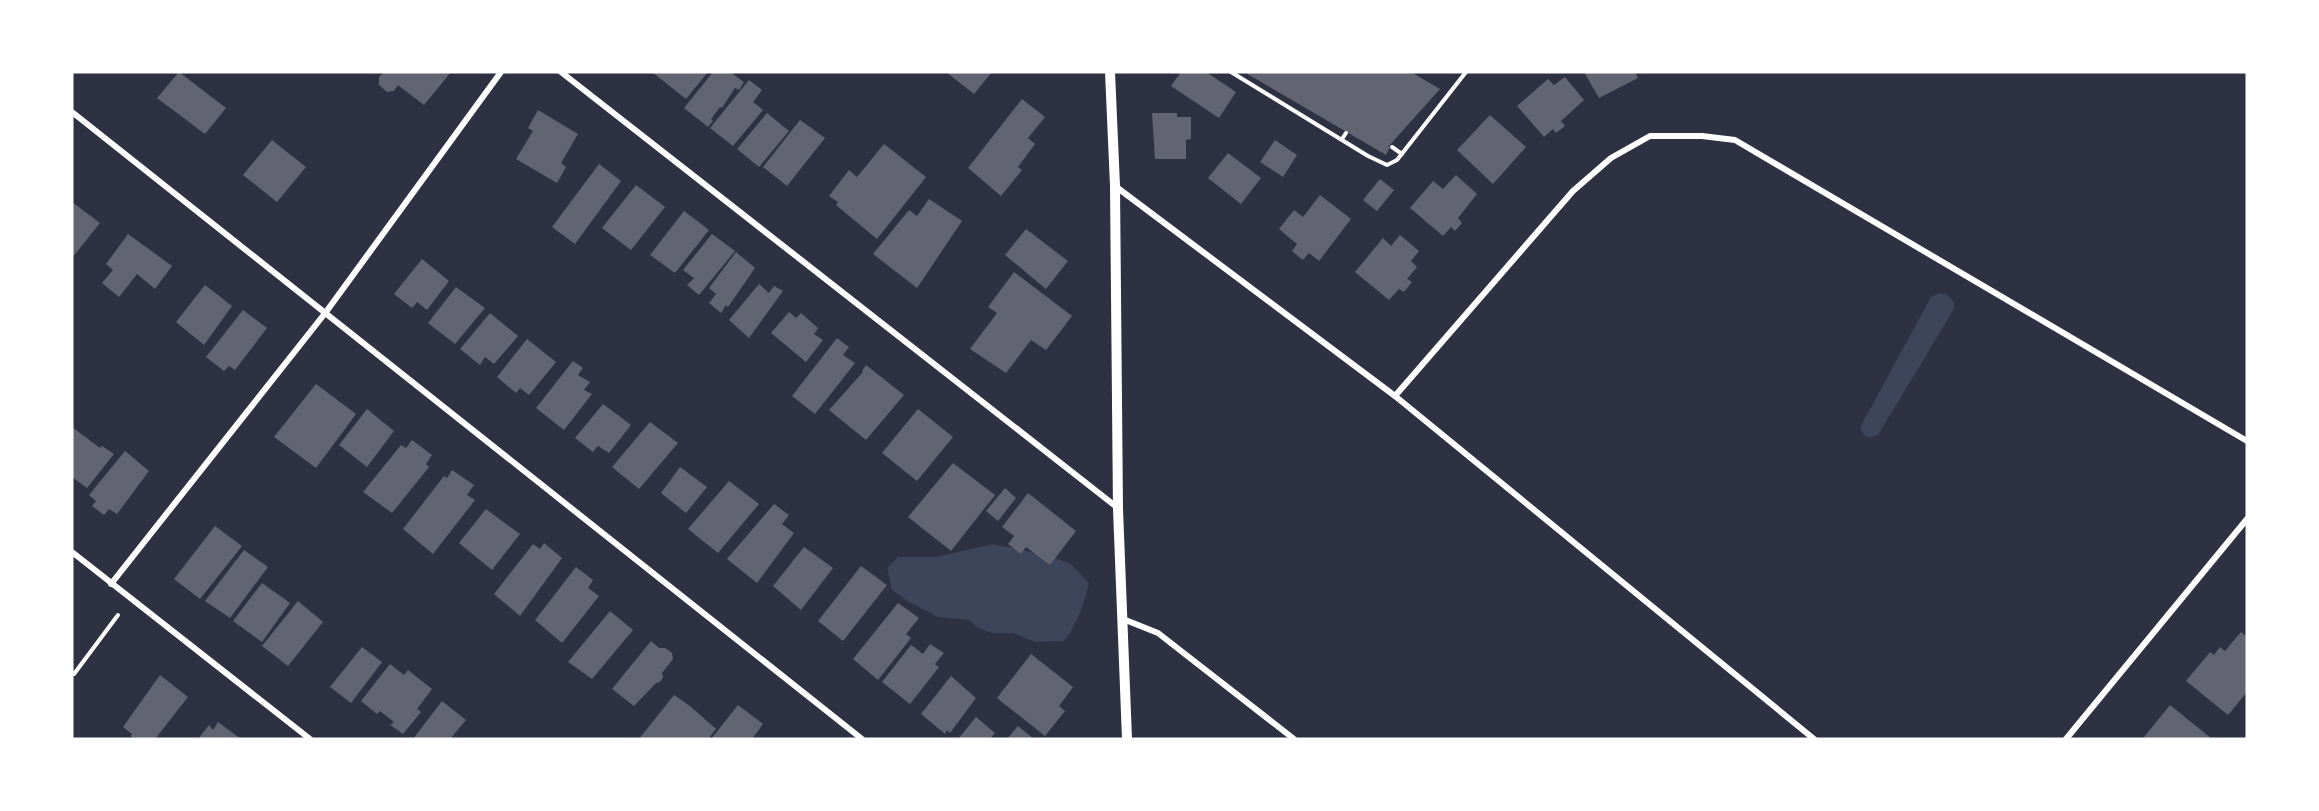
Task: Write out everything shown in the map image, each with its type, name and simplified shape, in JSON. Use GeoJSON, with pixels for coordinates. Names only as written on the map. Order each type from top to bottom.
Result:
{"type":"FeatureCollection","features":[{"type":"Feature","properties":{"kind":"street"},"geometry":{"type":"LineString","coordinates":[[111,584],[326,312],[501,72]]}},
{"type":"Feature","properties":{"kind":"street"},"geometry":{"type":"LineString","coordinates":[[561,72],[1118,509]]}},
{"type":"Feature","properties":{"kind":"street"},"geometry":{"type":"LineString","coordinates":[[1110,72],[1115,186],[1118,509],[1127,739]]}},
{"type":"Feature","properties":{"kind":"street"},"geometry":{"type":"LineString","coordinates":[[72,112],[862,739]]}},
{"type":"Feature","properties":{"kind":"street"},"geometry":{"type":"LineString","coordinates":[[1395,396],[1573,191],[1611,158],[1650,136],[1702,136],[1735,140],[2247,441]]}},
{"type":"Feature","properties":{"kind":"street"},"geometry":{"type":"LineString","coordinates":[[1115,186],[1395,396],[1814,739]]}},
{"type":"Feature","properties":{"kind":"street"},"geometry":{"type":"LineString","coordinates":[[2066,739],[2247,519]]}},
{"type":"Feature","properties":{"kind":"street"},"geometry":{"type":"LineString","coordinates":[[72,552],[310,739]]}},
{"type":"Feature","properties":{"kind":"street"},"geometry":{"type":"LineString","coordinates":[[1123,619],[1158,633],[1294,739]]}},
{"type":"Feature","properties":{"kind":"path"},"geometry":{"type":"LineString","coordinates":[[1231,72],[1387,165],[1397,160],[1466,72]]}},
{"type":"Feature","properties":{"kind":"path"},"geometry":{"type":"LineString","coordinates":[[1342,139],[1346,133]]}},
{"type":"Feature","properties":{"kind":"path"},"geometry":{"type":"LineString","coordinates":[[1392,147],[1402,154]]}},
{"type":"Feature","properties":{"kind":"path"},"geometry":{"type":"LineString","coordinates":[[72,673],[74,674],[118,615]]}},
{"type":"Feature","properties":{"kind":"shaded area"},"geometry":{"type":"Polygon","coordinates":[[[1940,293],[1946,294],[1954,302],[1954,308],[1878,435],[1870,438],[1864,435],[1860,428],[1864,420],[1931,297],[1940,293]]]}},
{"type":"Feature","properties":{"kind":"shaded area"},"geometry":{"type":"Polygon","coordinates":[[[993,544],[1047,555],[1071,564],[1089,583],[1076,621],[1064,641],[1035,642],[1013,633],[992,633],[978,628],[969,620],[938,617],[892,590],[887,568],[898,557],[936,557],[993,544]]]}},
{"type":"Feature","properties":{"kind":"building"},"geometry":{"type":"Polygon","coordinates":[[[179,72],[226,108],[205,134],[157,98],[179,72]]]}},
{"type":"Feature","properties":{"kind":"building"},"geometry":{"type":"Polygon","coordinates":[[[384,72],[451,72],[424,105],[398,85],[394,91],[387,92],[379,85],[379,77],[384,72]]]}},
{"type":"Feature","properties":{"kind":"building"},"geometry":{"type":"Polygon","coordinates":[[[652,72],[708,72],[686,99],[652,72]]]}},
{"type":"Feature","properties":{"kind":"building"},"geometry":{"type":"Polygon","coordinates":[[[713,72],[730,72],[744,82],[739,90],[735,88],[722,108],[720,107],[711,119],[713,121],[708,127],[684,108],[713,72]]]}},
{"type":"Feature","properties":{"kind":"building"},"geometry":{"type":"Polygon","coordinates":[[[946,72],[992,72],[974,94],[946,72]]]}},
{"type":"Feature","properties":{"kind":"building"},"geometry":{"type":"Polygon","coordinates":[[[1181,72],[1206,72],[1236,92],[1219,118],[1171,86],[1181,72]]]}},
{"type":"Feature","properties":{"kind":"building"},"geometry":{"type":"Polygon","coordinates":[[[1244,72],[1411,72],[1440,89],[1388,147],[1390,147],[1386,155],[1244,72]]]}},
{"type":"Feature","properties":{"kind":"building"},"geometry":{"type":"Polygon","coordinates":[[[1584,72],[1635,72],[1638,78],[1599,98],[1584,72]]]}},
{"type":"Feature","properties":{"kind":"building"},"geometry":{"type":"Polygon","coordinates":[[[1565,77],[1584,100],[1561,121],[1565,126],[1556,133],[1553,129],[1544,137],[1517,106],[1548,79],[1554,85],[1565,77]]]}},
{"type":"Feature","properties":{"kind":"building"},"geometry":{"type":"Polygon","coordinates":[[[749,80],[762,90],[753,102],[763,110],[733,146],[710,128],[749,80]]]}},
{"type":"Feature","properties":{"kind":"building"},"geometry":{"type":"Polygon","coordinates":[[[1022,99],[1045,117],[1028,138],[1035,144],[1018,167],[1022,170],[1001,196],[968,168],[1022,99]]]}},
{"type":"Feature","properties":{"kind":"building"},"geometry":{"type":"Polygon","coordinates":[[[538,110],[578,134],[561,163],[566,167],[557,183],[516,159],[533,131],[528,128],[538,110]]]}},
{"type":"Feature","properties":{"kind":"building"},"geometry":{"type":"Polygon","coordinates":[[[767,113],[789,131],[759,167],[737,149],[767,113]]]}},
{"type":"Feature","properties":{"kind":"building"},"geometry":{"type":"Polygon","coordinates":[[[1152,113],[1177,113],[1177,117],[1191,117],[1191,139],[1186,140],[1186,159],[1155,159],[1152,113]]]}},
{"type":"Feature","properties":{"kind":"building"},"geometry":{"type":"Polygon","coordinates":[[[1490,115],[1526,147],[1493,184],[1457,150],[1490,115]]]}},
{"type":"Feature","properties":{"kind":"building"},"geometry":{"type":"Polygon","coordinates":[[[800,120],[825,138],[787,186],[763,167],[800,120]]]}},
{"type":"Feature","properties":{"kind":"building"},"geometry":{"type":"Polygon","coordinates":[[[272,140],[306,167],[277,202],[243,175],[272,140]]]}},
{"type":"Feature","properties":{"kind":"building"},"geometry":{"type":"Polygon","coordinates":[[[1275,140],[1297,155],[1283,177],[1260,162],[1275,140]]]}},
{"type":"Feature","properties":{"kind":"building"},"geometry":{"type":"Polygon","coordinates":[[[884,144],[926,177],[877,239],[836,205],[838,202],[829,196],[849,170],[857,177],[884,144]]]}},
{"type":"Feature","properties":{"kind":"building"},"geometry":{"type":"Polygon","coordinates":[[[1228,153],[1261,178],[1241,204],[1208,178],[1228,153]]]}},
{"type":"Feature","properties":{"kind":"building"},"geometry":{"type":"Polygon","coordinates":[[[599,164],[621,181],[575,244],[552,227],[599,164]]]}},
{"type":"Feature","properties":{"kind":"building"},"geometry":{"type":"Polygon","coordinates":[[[1456,175],[1477,194],[1458,218],[1462,223],[1455,231],[1451,227],[1443,236],[1410,208],[1433,181],[1443,189],[1456,175]]]}},
{"type":"Feature","properties":{"kind":"building"},"geometry":{"type":"Polygon","coordinates":[[[1380,179],[1394,190],[1377,211],[1363,200],[1380,179]]]}},
{"type":"Feature","properties":{"kind":"building"},"geometry":{"type":"Polygon","coordinates":[[[636,185],[665,207],[631,250],[602,228],[636,185]]]}},
{"type":"Feature","properties":{"kind":"building"},"geometry":{"type":"Polygon","coordinates":[[[1320,195],[1351,219],[1319,261],[1309,253],[1303,260],[1292,251],[1297,244],[1279,229],[1294,210],[1303,217],[1320,195]]]}},
{"type":"Feature","properties":{"kind":"building"},"geometry":{"type":"Polygon","coordinates":[[[929,199],[962,221],[917,288],[873,254],[909,210],[917,216],[929,199]]]}},
{"type":"Feature","properties":{"kind":"building"},"geometry":{"type":"Polygon","coordinates":[[[72,202],[100,223],[72,258],[72,202]]]}},
{"type":"Feature","properties":{"kind":"building"},"geometry":{"type":"Polygon","coordinates":[[[684,211],[709,230],[675,273],[650,255],[684,211]]]}},
{"type":"Feature","properties":{"kind":"building"},"geometry":{"type":"Polygon","coordinates":[[[1026,229],[1068,261],[1046,289],[1005,255],[1026,229]]]}},
{"type":"Feature","properties":{"kind":"building"},"geometry":{"type":"Polygon","coordinates":[[[128,234],[172,266],[155,289],[137,274],[119,297],[102,283],[113,270],[106,264],[128,234]]]}},
{"type":"Feature","properties":{"kind":"building"},"geometry":{"type":"Polygon","coordinates":[[[712,234],[735,251],[699,295],[687,285],[694,278],[683,270],[712,234]]]}},
{"type":"Feature","properties":{"kind":"building"},"geometry":{"type":"Polygon","coordinates":[[[1400,235],[1419,251],[1411,261],[1417,267],[1407,279],[1412,282],[1404,292],[1399,289],[1389,300],[1355,272],[1383,238],[1391,246],[1400,235]]]}},
{"type":"Feature","properties":{"kind":"building"},"geometry":{"type":"Polygon","coordinates":[[[736,252],[755,268],[728,307],[726,305],[721,313],[709,303],[716,294],[709,288],[736,252]]]}},
{"type":"Feature","properties":{"kind":"building"},"geometry":{"type":"Polygon","coordinates":[[[422,259],[449,281],[427,310],[417,302],[412,308],[394,294],[422,259]]]}},
{"type":"Feature","properties":{"kind":"building"},"geometry":{"type":"Polygon","coordinates":[[[1014,272],[1072,316],[1046,350],[1031,340],[1006,373],[970,349],[997,313],[988,307],[1014,272]]]}},
{"type":"Feature","properties":{"kind":"building"},"geometry":{"type":"Polygon","coordinates":[[[759,284],[769,293],[774,286],[783,291],[749,338],[729,320],[759,284]]]}},
{"type":"Feature","properties":{"kind":"building"},"geometry":{"type":"Polygon","coordinates":[[[205,285],[232,306],[204,345],[176,322],[205,285]]]}},
{"type":"Feature","properties":{"kind":"building"},"geometry":{"type":"Polygon","coordinates":[[[456,287],[485,308],[455,344],[428,323],[456,287]]]}},
{"type":"Feature","properties":{"kind":"building"},"geometry":{"type":"Polygon","coordinates":[[[243,310],[267,328],[235,370],[229,366],[224,371],[206,357],[243,310]]]}},
{"type":"Feature","properties":{"kind":"building"},"geometry":{"type":"Polygon","coordinates":[[[789,312],[796,318],[801,313],[818,328],[814,334],[823,340],[806,362],[771,333],[789,312]]]}},
{"type":"Feature","properties":{"kind":"building"},"geometry":{"type":"Polygon","coordinates":[[[490,313],[518,336],[494,364],[485,357],[480,365],[460,349],[490,313]]]}},
{"type":"Feature","properties":{"kind":"building"},"geometry":{"type":"Polygon","coordinates":[[[837,338],[849,347],[843,355],[855,363],[815,414],[792,396],[837,338]]]}},
{"type":"Feature","properties":{"kind":"building"},"geometry":{"type":"Polygon","coordinates":[[[527,339],[556,362],[529,395],[520,388],[516,393],[497,377],[527,339]]]}},
{"type":"Feature","properties":{"kind":"building"},"geometry":{"type":"Polygon","coordinates":[[[573,361],[583,368],[578,375],[590,382],[584,390],[592,394],[564,430],[536,408],[573,361]]]}},
{"type":"Feature","properties":{"kind":"building"},"geometry":{"type":"Polygon","coordinates":[[[866,365],[904,395],[866,440],[829,410],[863,372],[866,365]]]}},
{"type":"Feature","properties":{"kind":"building"},"geometry":{"type":"Polygon","coordinates":[[[316,384],[356,414],[316,468],[274,437],[316,384]]]}},
{"type":"Feature","properties":{"kind":"building"},"geometry":{"type":"Polygon","coordinates":[[[603,404],[631,425],[609,453],[598,446],[593,452],[575,438],[603,404]]]}},
{"type":"Feature","properties":{"kind":"building"},"geometry":{"type":"Polygon","coordinates":[[[367,409],[394,431],[367,467],[339,445],[367,409]]]}},
{"type":"Feature","properties":{"kind":"building"},"geometry":{"type":"Polygon","coordinates":[[[918,409],[953,437],[917,481],[882,453],[918,409]]]}},
{"type":"Feature","properties":{"kind":"building"},"geometry":{"type":"Polygon","coordinates":[[[650,422],[678,443],[639,489],[612,467],[650,422]]]}},
{"type":"Feature","properties":{"kind":"building"},"geometry":{"type":"Polygon","coordinates":[[[72,427],[100,448],[102,446],[114,454],[87,488],[72,477],[72,427]]]}},
{"type":"Feature","properties":{"kind":"building"},"geometry":{"type":"Polygon","coordinates":[[[412,440],[432,455],[426,464],[429,467],[392,513],[363,492],[401,445],[406,448],[412,440]]]}},
{"type":"Feature","properties":{"kind":"building"},"geometry":{"type":"Polygon","coordinates":[[[125,451],[149,471],[117,514],[109,509],[104,515],[92,506],[96,501],[89,495],[125,451]]]}},
{"type":"Feature","properties":{"kind":"building"},"geometry":{"type":"Polygon","coordinates":[[[953,463],[995,495],[951,551],[908,517],[953,463]]]}},
{"type":"Feature","properties":{"kind":"building"},"geometry":{"type":"Polygon","coordinates":[[[680,467],[707,487],[686,513],[661,493],[680,467]]]}},
{"type":"Feature","properties":{"kind":"building"},"geometry":{"type":"Polygon","coordinates":[[[452,470],[474,485],[467,495],[475,500],[433,554],[403,529],[444,476],[447,478],[452,470]]]}},
{"type":"Feature","properties":{"kind":"building"},"geometry":{"type":"Polygon","coordinates":[[[729,481],[759,504],[718,553],[688,529],[729,481]]]}},
{"type":"Feature","properties":{"kind":"building"},"geometry":{"type":"Polygon","coordinates":[[[1005,488],[1016,498],[998,521],[986,511],[1005,488]]]}},
{"type":"Feature","properties":{"kind":"building"},"geometry":{"type":"Polygon","coordinates":[[[1028,493],[1076,531],[1050,565],[1026,547],[1021,554],[1008,544],[1014,536],[1002,527],[1028,493]]]}},
{"type":"Feature","properties":{"kind":"building"},"geometry":{"type":"Polygon","coordinates":[[[774,504],[789,515],[782,524],[794,533],[757,583],[727,559],[774,504]]]}},
{"type":"Feature","properties":{"kind":"building"},"geometry":{"type":"Polygon","coordinates":[[[486,509],[520,534],[492,570],[459,543],[486,509]]]}},
{"type":"Feature","properties":{"kind":"building"},"geometry":{"type":"Polygon","coordinates":[[[215,526],[242,546],[200,599],[174,579],[215,526]]]}},
{"type":"Feature","properties":{"kind":"building"},"geometry":{"type":"Polygon","coordinates":[[[544,543],[562,558],[520,616],[494,594],[533,544],[540,549],[544,543]]]}},
{"type":"Feature","properties":{"kind":"building"},"geometry":{"type":"Polygon","coordinates":[[[804,547],[833,568],[801,610],[773,586],[804,547]]]}},
{"type":"Feature","properties":{"kind":"building"},"geometry":{"type":"Polygon","coordinates":[[[244,550],[268,567],[230,618],[205,601],[244,550]]]}},
{"type":"Feature","properties":{"kind":"building"},"geometry":{"type":"Polygon","coordinates":[[[861,566],[887,585],[843,641],[818,621],[861,566]]]}},
{"type":"Feature","properties":{"kind":"building"},"geometry":{"type":"Polygon","coordinates":[[[576,567],[593,580],[588,588],[599,596],[562,643],[535,620],[576,567]]]}},
{"type":"Feature","properties":{"kind":"building"},"geometry":{"type":"Polygon","coordinates":[[[262,583],[290,603],[262,642],[233,621],[262,583]]]}},
{"type":"Feature","properties":{"kind":"building"},"geometry":{"type":"Polygon","coordinates":[[[298,601],[323,622],[288,666],[262,646],[298,601]]]}},
{"type":"Feature","properties":{"kind":"building"},"geometry":{"type":"Polygon","coordinates":[[[898,603],[919,618],[906,634],[911,638],[878,680],[853,659],[898,603]]]}},
{"type":"Feature","properties":{"kind":"building"},"geometry":{"type":"Polygon","coordinates":[[[610,611],[633,630],[592,679],[568,662],[610,611]]]}},
{"type":"Feature","properties":{"kind":"building"},"geometry":{"type":"Polygon","coordinates":[[[2241,632],[2247,637],[2247,692],[2228,715],[2186,681],[2210,652],[2214,655],[2220,647],[2225,651],[2241,632]]]}},
{"type":"Feature","properties":{"kind":"building"},"geometry":{"type":"Polygon","coordinates":[[[651,641],[659,648],[665,648],[672,653],[673,659],[662,673],[663,677],[660,682],[656,683],[634,706],[612,689],[651,641]]]}},
{"type":"Feature","properties":{"kind":"building"},"geometry":{"type":"Polygon","coordinates":[[[930,644],[944,653],[935,664],[939,667],[910,704],[882,682],[911,645],[923,654],[930,644]]]}},
{"type":"Feature","properties":{"kind":"building"},"geometry":{"type":"Polygon","coordinates":[[[362,647],[382,662],[351,703],[330,687],[362,647]]]}},
{"type":"Feature","properties":{"kind":"building"},"geometry":{"type":"Polygon","coordinates":[[[1031,654],[1073,687],[1059,706],[1065,711],[1045,736],[997,698],[1031,654]]]}},
{"type":"Feature","properties":{"kind":"building"},"geometry":{"type":"Polygon","coordinates":[[[390,664],[404,675],[408,670],[432,689],[417,709],[421,712],[403,734],[390,725],[394,722],[380,711],[377,714],[361,701],[390,664]]]}},
{"type":"Feature","properties":{"kind":"building"},"geometry":{"type":"Polygon","coordinates":[[[160,675],[188,697],[155,739],[134,739],[132,734],[123,727],[160,675]]]}},
{"type":"Feature","properties":{"kind":"building"},"geometry":{"type":"Polygon","coordinates":[[[951,676],[976,698],[950,733],[947,730],[945,734],[921,714],[951,676]]]}},
{"type":"Feature","properties":{"kind":"building"},"geometry":{"type":"Polygon","coordinates":[[[674,695],[716,729],[708,739],[639,739],[674,695]]]}},
{"type":"Feature","properties":{"kind":"building"},"geometry":{"type":"Polygon","coordinates":[[[442,701],[466,720],[450,739],[413,739],[442,701]]]}},
{"type":"Feature","properties":{"kind":"building"},"geometry":{"type":"Polygon","coordinates":[[[738,705],[763,724],[752,739],[711,739],[738,705]]]}},
{"type":"Feature","properties":{"kind":"building"},"geometry":{"type":"Polygon","coordinates":[[[2170,705],[2212,739],[2147,739],[2144,737],[2170,705]]]}},
{"type":"Feature","properties":{"kind":"building"},"geometry":{"type":"Polygon","coordinates":[[[976,717],[995,733],[990,739],[958,739],[976,717]]]}},
{"type":"Feature","properties":{"kind":"building"},"geometry":{"type":"Polygon","coordinates":[[[218,722],[241,739],[198,739],[209,725],[213,730],[218,722]]]}},
{"type":"Feature","properties":{"kind":"building"},"geometry":{"type":"Polygon","coordinates":[[[1018,726],[1034,739],[1007,739],[1018,726]]]}}]}
